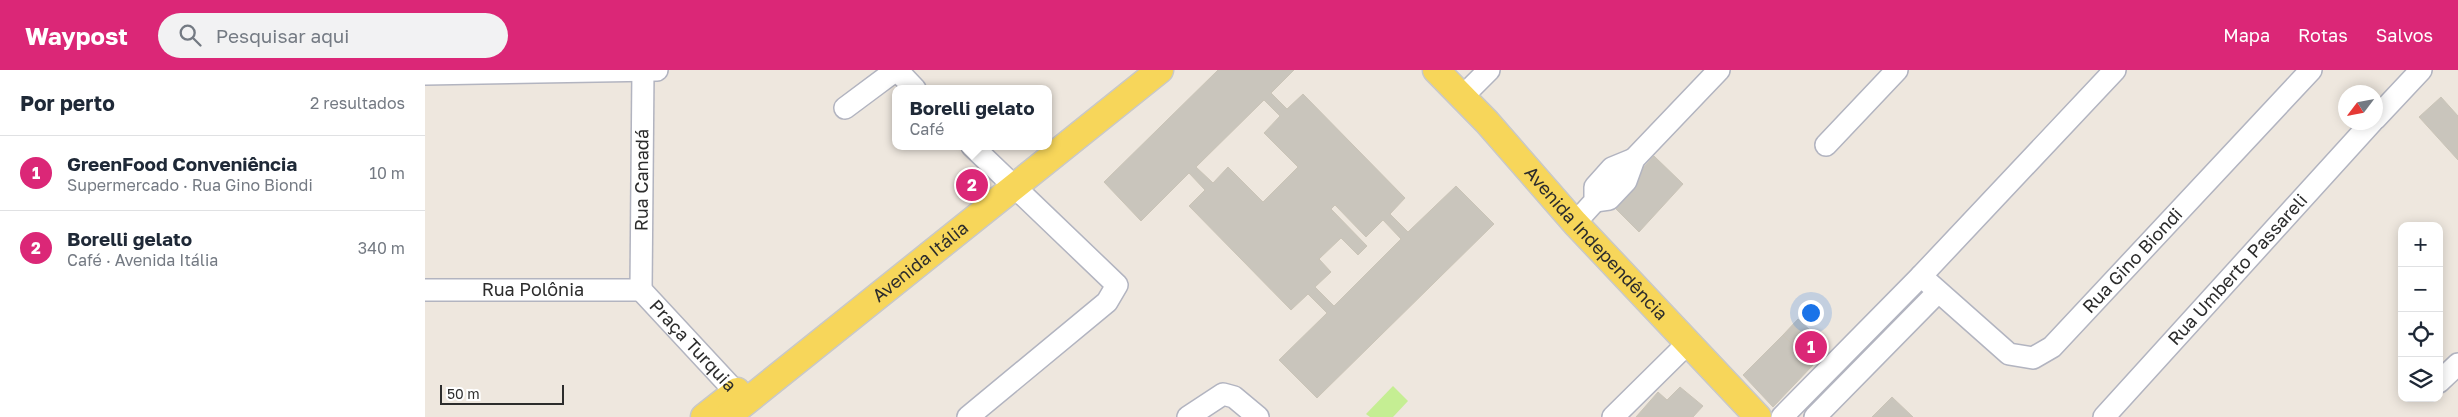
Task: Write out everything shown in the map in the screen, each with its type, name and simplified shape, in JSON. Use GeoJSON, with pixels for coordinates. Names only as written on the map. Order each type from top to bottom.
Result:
{"type":"FeatureCollection","features":[{"type":"Feature","properties":{"kind":"main road"},"geometry":{"type":"LineString","coordinates":[[1052,136],[1135,70]]}},
{"type":"Feature","properties":{"kind":"main road","name":"Avenida Itália"},"geometry":{"type":"LineString","coordinates":[[1052,150],[1160,70]]}},
{"type":"Feature","properties":{"kind":"main road","name":"Avenida Independência"},"geometry":{"type":"LineString","coordinates":[[1436,70],[1487,122],[1575,223],[1758,417]]}},
{"type":"Feature","properties":{"kind":"main road","name":"Avenida Itália"},"geometry":{"type":"LineString","coordinates":[[1008,182],[1036,150]]}},
{"type":"Feature","properties":{"kind":"main road","name":"Avenida Itália"},"geometry":{"type":"LineString","coordinates":[[704,417],[736,404],[1008,182],[1051,150]]}},
{"type":"Feature","properties":{"kind":"street"},"geometry":{"type":"LineString","coordinates":[[425,74],[647,70]]}},
{"type":"Feature","properties":{"kind":"street","name":"Rua Canadá"},"geometry":{"type":"LineString","coordinates":[[641,290],[647,70]]}},
{"type":"Feature","properties":{"kind":"street"},"geometry":{"type":"LineString","coordinates":[[845,108],[897,70],[911,85]]}},
{"type":"Feature","properties":{"kind":"street"},"geometry":{"type":"LineString","coordinates":[[1462,97],[1489,70]]}},
{"type":"Feature","properties":{"kind":"street"},"geometry":{"type":"LineString","coordinates":[[1575,223],[1595,201],[1609,199],[1626,181],[1634,159],[1719,70]]}},
{"type":"Feature","properties":{"kind":"street"},"geometry":{"type":"LineString","coordinates":[[1826,146],[1897,70]]}},
{"type":"Feature","properties":{"kind":"street"},"geometry":{"type":"LineString","coordinates":[[1782,417],[1842,354],[1921,276],[2115,70]]}},
{"type":"Feature","properties":{"kind":"street","name":"Rua Gino Biondi"},"geometry":{"type":"LineString","coordinates":[[1921,276],[2009,354],[2033,358],[2039,355],[2052,347],[2311,70]]}},
{"type":"Feature","properties":{"kind":"street"},"geometry":{"type":"LineString","coordinates":[[2383,110],[2421,70]]}},
{"type":"Feature","properties":{"kind":"street","name":"Rua Umberto Passareli"},"geometry":{"type":"LineString","coordinates":[[2104,417],[2365,130]]}},
{"type":"Feature","properties":{"kind":"street"},"geometry":{"type":"LineString","coordinates":[[968,417],[1107,302],[1117,285],[976,150]]}},
{"type":"Feature","properties":{"kind":"street","name":"Rua Polônia"},"geometry":{"type":"LineString","coordinates":[[425,290],[641,290]]}},
{"type":"Feature","properties":{"kind":"street","name":"Praça Turquia"},"geometry":{"type":"LineString","coordinates":[[641,290],[736,404]]}},
{"type":"Feature","properties":{"kind":"street"},"geometry":{"type":"LineString","coordinates":[[1815,417],[1938,292]]}},
{"type":"Feature","properties":{"kind":"street"},"geometry":{"type":"LineString","coordinates":[[1613,417],[1688,343]]}},
{"type":"Feature","properties":{"kind":"street"},"geometry":{"type":"LineString","coordinates":[[1842,354],[1860,371]]}},
{"type":"Feature","properties":{"kind":"street"},"geometry":{"type":"LineString","coordinates":[[2443,378],[2458,364]]}},
{"type":"Feature","properties":{"kind":"street"},"geometry":{"type":"LineString","coordinates":[[1188,417],[1223,394],[1234,397],[1258,417]]}},
{"type":"Feature","properties":{"kind":"green space"},"geometry":{"type":"Polygon","coordinates":[[[1393,386],[1408,401],[1393,417],[1370,417],[1366,414],[1393,386]]]}},
{"type":"Feature","properties":{"kind":"building"},"geometry":{"type":"Polygon","coordinates":[[[1218,70],[1294,70],[1271,93],[1287,109],[1303,94],[1405,198],[1390,214],[1408,232],[1456,186],[1494,224],[1317,398],[1279,360],[1327,313],[1308,294],[1291,310],[1189,206],[1205,190],[1189,173],[1141,221],[1104,182],[1218,70]],[[1264,100],[1196,167],[1213,183],[1228,167],[1263,202],[1298,167],[1264,133],[1280,116],[1264,100]],[[1335,205],[1331,209],[1367,246],[1358,255],[1341,238],[1319,259],[1331,272],[1315,287],[1334,306],[1401,239],[1383,220],[1366,237],[1335,205]]]}},
{"type":"Feature","properties":{"kind":"building"},"geometry":{"type":"Polygon","coordinates":[[[2441,97],[2458,116],[2458,160],[2419,117],[2441,97]]]}},
{"type":"Feature","properties":{"kind":"building"},"geometry":{"type":"Polygon","coordinates":[[[1654,156],[1683,184],[1639,232],[1610,203],[1654,156]]]}},
{"type":"Feature","properties":{"kind":"building"},"geometry":{"type":"Polygon","coordinates":[[[1898,308],[1904,313],[1893,325],[1887,319],[1898,308]]]}},
{"type":"Feature","properties":{"kind":"building"},"geometry":{"type":"Polygon","coordinates":[[[1798,319],[1812,332],[1796,348],[1783,335],[1798,319]]]}},
{"type":"Feature","properties":{"kind":"building"},"geometry":{"type":"Polygon","coordinates":[[[1812,332],[1826,345],[1809,361],[1796,348],[1812,332]]]}},
{"type":"Feature","properties":{"kind":"building"},"geometry":{"type":"Polygon","coordinates":[[[1783,335],[1813,365],[1773,407],[1743,375],[1783,335]]]}},
{"type":"Feature","properties":{"kind":"building"},"geometry":{"type":"Polygon","coordinates":[[[1680,387],[1703,406],[1693,417],[1636,417],[1658,392],[1667,400],[1680,387]]]}},
{"type":"Feature","properties":{"kind":"building"},"geometry":{"type":"Polygon","coordinates":[[[1892,397],[1913,417],[1872,417],[1892,397]]]}},
{"type":"Feature","properties":{"kind":"place","name":"Borelli gelato"},"geometry":{"type":"Point","coordinates":[972,185]}},
{"type":"Feature","properties":{"kind":"place","name":"GreenFood Conveniência"},"geometry":{"type":"Point","coordinates":[1811,347]}}]}
